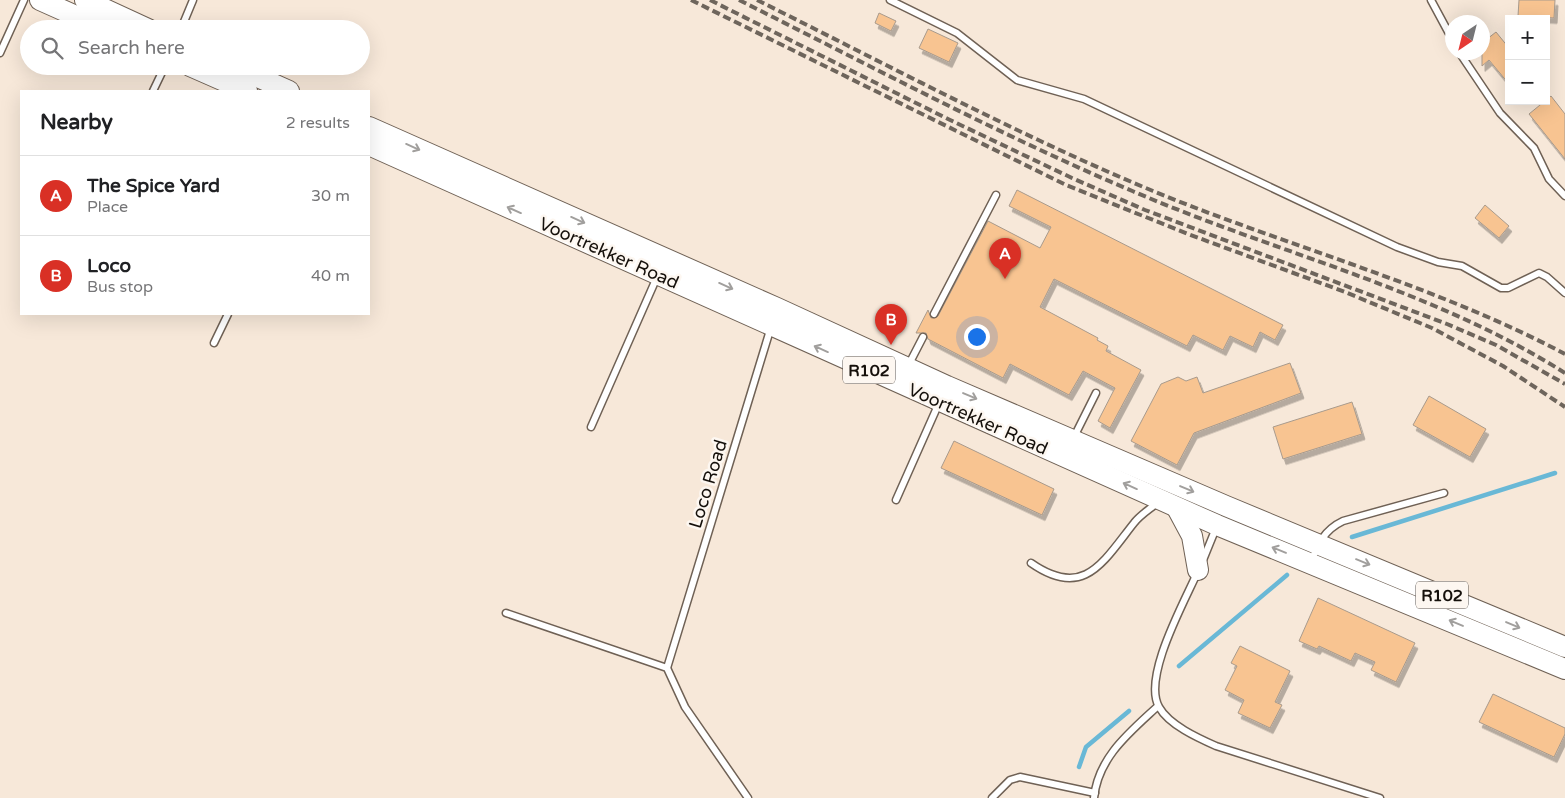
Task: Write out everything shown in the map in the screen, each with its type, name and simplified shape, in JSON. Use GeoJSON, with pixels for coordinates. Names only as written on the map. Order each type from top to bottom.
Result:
{"type":"FeatureCollection","features":[{"type":"Feature","properties":{"kind":"main road"},"geometry":{"type":"LineString","coordinates":[[40,0],[85,20]]}},
{"type":"Feature","properties":{"kind":"main road"},"geometry":{"type":"LineString","coordinates":[[85,0],[128,20]]}},
{"type":"Feature","properties":{"kind":"main road"},"geometry":{"type":"LineString","coordinates":[[211,75],[245,90]]}},
{"type":"Feature","properties":{"kind":"main road"},"geometry":{"type":"LineString","coordinates":[[253,75],[287,90]]}},
{"type":"Feature","properties":{"kind":"main road","name":"Voortrekker Road"},"geometry":{"type":"LineString","coordinates":[[370,128],[544,215]]}},
{"type":"Feature","properties":{"kind":"main road","name":"Voortrekker Road"},"geometry":{"type":"LineString","coordinates":[[370,145],[544,215],[662,268],[771,327],[943,393],[1222,516],[1310,563],[1565,669]]}},
{"type":"Feature","properties":{"kind":"main road","name":"Voortrekker Road"},"geometry":{"type":"LineString","coordinates":[[662,268],[777,308],[907,367],[943,393]]}},
{"type":"Feature","properties":{"kind":"main road","name":"Voortrekker Road"},"geometry":{"type":"LineString","coordinates":[[1068,448],[1169,504],[1222,516],[1318,544],[1565,647]]}},
{"type":"Feature","properties":{"kind":"main road"},"geometry":{"type":"LineString","coordinates":[[1169,504],[1192,536],[1198,570]]}},
{"type":"Feature","properties":{"kind":"lane"},"geometry":{"type":"LineString","coordinates":[[0,53],[24,0]]}},
{"type":"Feature","properties":{"kind":"lane"},"geometry":{"type":"LineString","coordinates":[[185,20],[193,0]]}},
{"type":"Feature","properties":{"kind":"lane"},"geometry":{"type":"LineString","coordinates":[[890,0],[957,33],[1017,80],[1084,99],[1407,250],[1438,262],[1462,266],[1505,289],[1534,274],[1543,274],[1565,292]]}},
{"type":"Feature","properties":{"kind":"lane"},"geometry":{"type":"LineString","coordinates":[[1431,0],[1445,25]]}},
{"type":"Feature","properties":{"kind":"lane"},"geometry":{"type":"LineString","coordinates":[[1464,60],[1500,113],[1534,148],[1550,179],[1565,196]]}},
{"type":"Feature","properties":{"kind":"lane"},"geometry":{"type":"LineString","coordinates":[[154,90],[161,75]]}},
{"type":"Feature","properties":{"kind":"lane"},"geometry":{"type":"LineString","coordinates":[[934,314],[996,195]]}},
{"type":"Feature","properties":{"kind":"lane"},"geometry":{"type":"LineString","coordinates":[[591,427],[662,268]]}},
{"type":"Feature","properties":{"kind":"lane","name":"Loco Road"},"geometry":{"type":"LineString","coordinates":[[667,668],[777,308]]}},
{"type":"Feature","properties":{"kind":"lane"},"geometry":{"type":"LineString","coordinates":[[214,343],[228,315]]}},
{"type":"Feature","properties":{"kind":"lane"},"geometry":{"type":"LineString","coordinates":[[907,367],[923,337]]}},
{"type":"Feature","properties":{"kind":"lane"},"geometry":{"type":"LineString","coordinates":[[896,500],[943,393]]}},
{"type":"Feature","properties":{"kind":"lane"},"geometry":{"type":"LineString","coordinates":[[1068,448],[1096,393]]}},
{"type":"Feature","properties":{"kind":"lane"},"geometry":{"type":"LineString","coordinates":[[1310,563],[1318,544],[1330,527],[1343,521],[1444,493]]}},
{"type":"Feature","properties":{"kind":"lane"},"geometry":{"type":"LineString","coordinates":[[1031,563],[1046,574],[1074,579],[1096,569],[1112,552],[1134,522],[1169,504]]}},
{"type":"Feature","properties":{"kind":"lane"},"geometry":{"type":"LineString","coordinates":[[1222,516],[1159,662],[1155,679],[1158,706],[1179,725],[1216,746],[1380,798]]}},
{"type":"Feature","properties":{"kind":"lane"},"geometry":{"type":"LineString","coordinates":[[506,613],[667,668],[685,707],[748,798]]}},
{"type":"Feature","properties":{"kind":"lane"},"geometry":{"type":"LineString","coordinates":[[992,798],[1010,780],[1020,777],[1095,796],[1113,750],[1158,706]]}},
{"type":"Feature","properties":{"kind":"building"},"geometry":{"type":"Polygon","coordinates":[[[1519,0],[1555,0],[1554,18],[1550,18],[1550,15],[1518,15],[1519,0]]]}},
{"type":"Feature","properties":{"kind":"building"},"geometry":{"type":"Polygon","coordinates":[[[879,13],[896,21],[891,31],[875,23],[879,13]]]}},
{"type":"Feature","properties":{"kind":"building"},"geometry":{"type":"Polygon","coordinates":[[[928,29],[958,43],[949,62],[919,48],[928,29]]]}},
{"type":"Feature","properties":{"kind":"building"},"geometry":{"type":"Polygon","coordinates":[[[1496,32],[1505,43],[1505,79],[1489,60],[1490,37],[1496,32]]]}},
{"type":"Feature","properties":{"kind":"building"},"geometry":{"type":"Polygon","coordinates":[[[1482,60],[1489,60],[1482,66],[1482,60]]]}},
{"type":"Feature","properties":{"kind":"building"},"geometry":{"type":"Polygon","coordinates":[[[1550,97],[1565,114],[1565,159],[1529,114],[1540,105],[1550,105],[1550,97]]]}},
{"type":"Feature","properties":{"kind":"building"},"geometry":{"type":"Polygon","coordinates":[[[1017,190],[1283,325],[1275,340],[1260,332],[1253,347],[1230,336],[1223,350],[1193,335],[1187,346],[1054,279],[1040,307],[1098,338],[1097,340],[1108,346],[1106,351],[1141,370],[1110,428],[1098,421],[1115,388],[1083,371],[1069,395],[1010,364],[1003,378],[928,339],[926,333],[916,333],[928,310],[931,318],[938,316],[988,221],[1040,248],[1051,227],[1009,206],[1017,190]]]}},
{"type":"Feature","properties":{"kind":"building"},"geometry":{"type":"Polygon","coordinates":[[[1485,205],[1509,226],[1499,238],[1475,218],[1485,205]]]}},
{"type":"Feature","properties":{"kind":"building"},"geometry":{"type":"Polygon","coordinates":[[[1290,363],[1301,393],[1194,433],[1177,465],[1131,441],[1161,384],[1178,377],[1186,381],[1197,377],[1203,393],[1290,363]]]}},
{"type":"Feature","properties":{"kind":"building"},"geometry":{"type":"Polygon","coordinates":[[[1429,396],[1486,429],[1470,457],[1413,425],[1429,396]]]}},
{"type":"Feature","properties":{"kind":"building"},"geometry":{"type":"Polygon","coordinates":[[[1352,402],[1362,434],[1283,459],[1273,427],[1352,402]]]}},
{"type":"Feature","properties":{"kind":"building"},"geometry":{"type":"Polygon","coordinates":[[[954,441],[1054,489],[1042,515],[941,468],[954,441]]]}},
{"type":"Feature","properties":{"kind":"building"},"geometry":{"type":"Polygon","coordinates":[[[1318,598],[1415,643],[1396,682],[1371,670],[1375,662],[1355,653],[1351,661],[1319,646],[1317,649],[1299,641],[1318,598]]]}},
{"type":"Feature","properties":{"kind":"building"},"geometry":{"type":"Polygon","coordinates":[[[1240,646],[1290,671],[1275,702],[1282,705],[1270,728],[1238,713],[1244,700],[1225,690],[1237,666],[1231,663],[1240,646]]]}},
{"type":"Feature","properties":{"kind":"building"},"geometry":{"type":"Polygon","coordinates":[[[1493,694],[1565,728],[1565,734],[1554,757],[1479,722],[1493,694]]]}},
{"type":"Feature","properties":{"kind":"waterway"},"geometry":{"type":"LineString","coordinates":[[1352,537],[1555,473]]}},
{"type":"Feature","properties":{"kind":"waterway"},"geometry":{"type":"LineString","coordinates":[[1179,666],[1287,575]]}},
{"type":"Feature","properties":{"kind":"waterway"},"geometry":{"type":"LineString","coordinates":[[1079,767],[1086,747],[1129,711]]}},
{"type":"Feature","properties":{"kind":"railway"},"geometry":{"type":"LineString","coordinates":[[691,0],[1066,185],[1188,234],[1345,292],[1432,328],[1503,366],[1565,407]]}},
{"type":"Feature","properties":{"kind":"railway"},"geometry":{"type":"LineString","coordinates":[[710,0],[948,119],[1072,178],[1145,210],[1447,324],[1496,345],[1565,384]]}},
{"type":"Feature","properties":{"kind":"railway"},"geometry":{"type":"LineString","coordinates":[[739,0],[942,103],[1097,176],[1202,219],[1414,297],[1516,345],[1565,373]]}},
{"type":"Feature","properties":{"kind":"railway"},"geometry":{"type":"LineString","coordinates":[[757,0],[1003,123],[1153,191],[1465,307],[1516,329],[1565,354]]}},
{"type":"Feature","properties":{"kind":"place","name":"The Spice Yard"},"geometry":{"type":"Point","coordinates":[1005,279]}},
{"type":"Feature","properties":{"kind":"place","name":"Loco"},"geometry":{"type":"Point","coordinates":[891,345]}}]}
